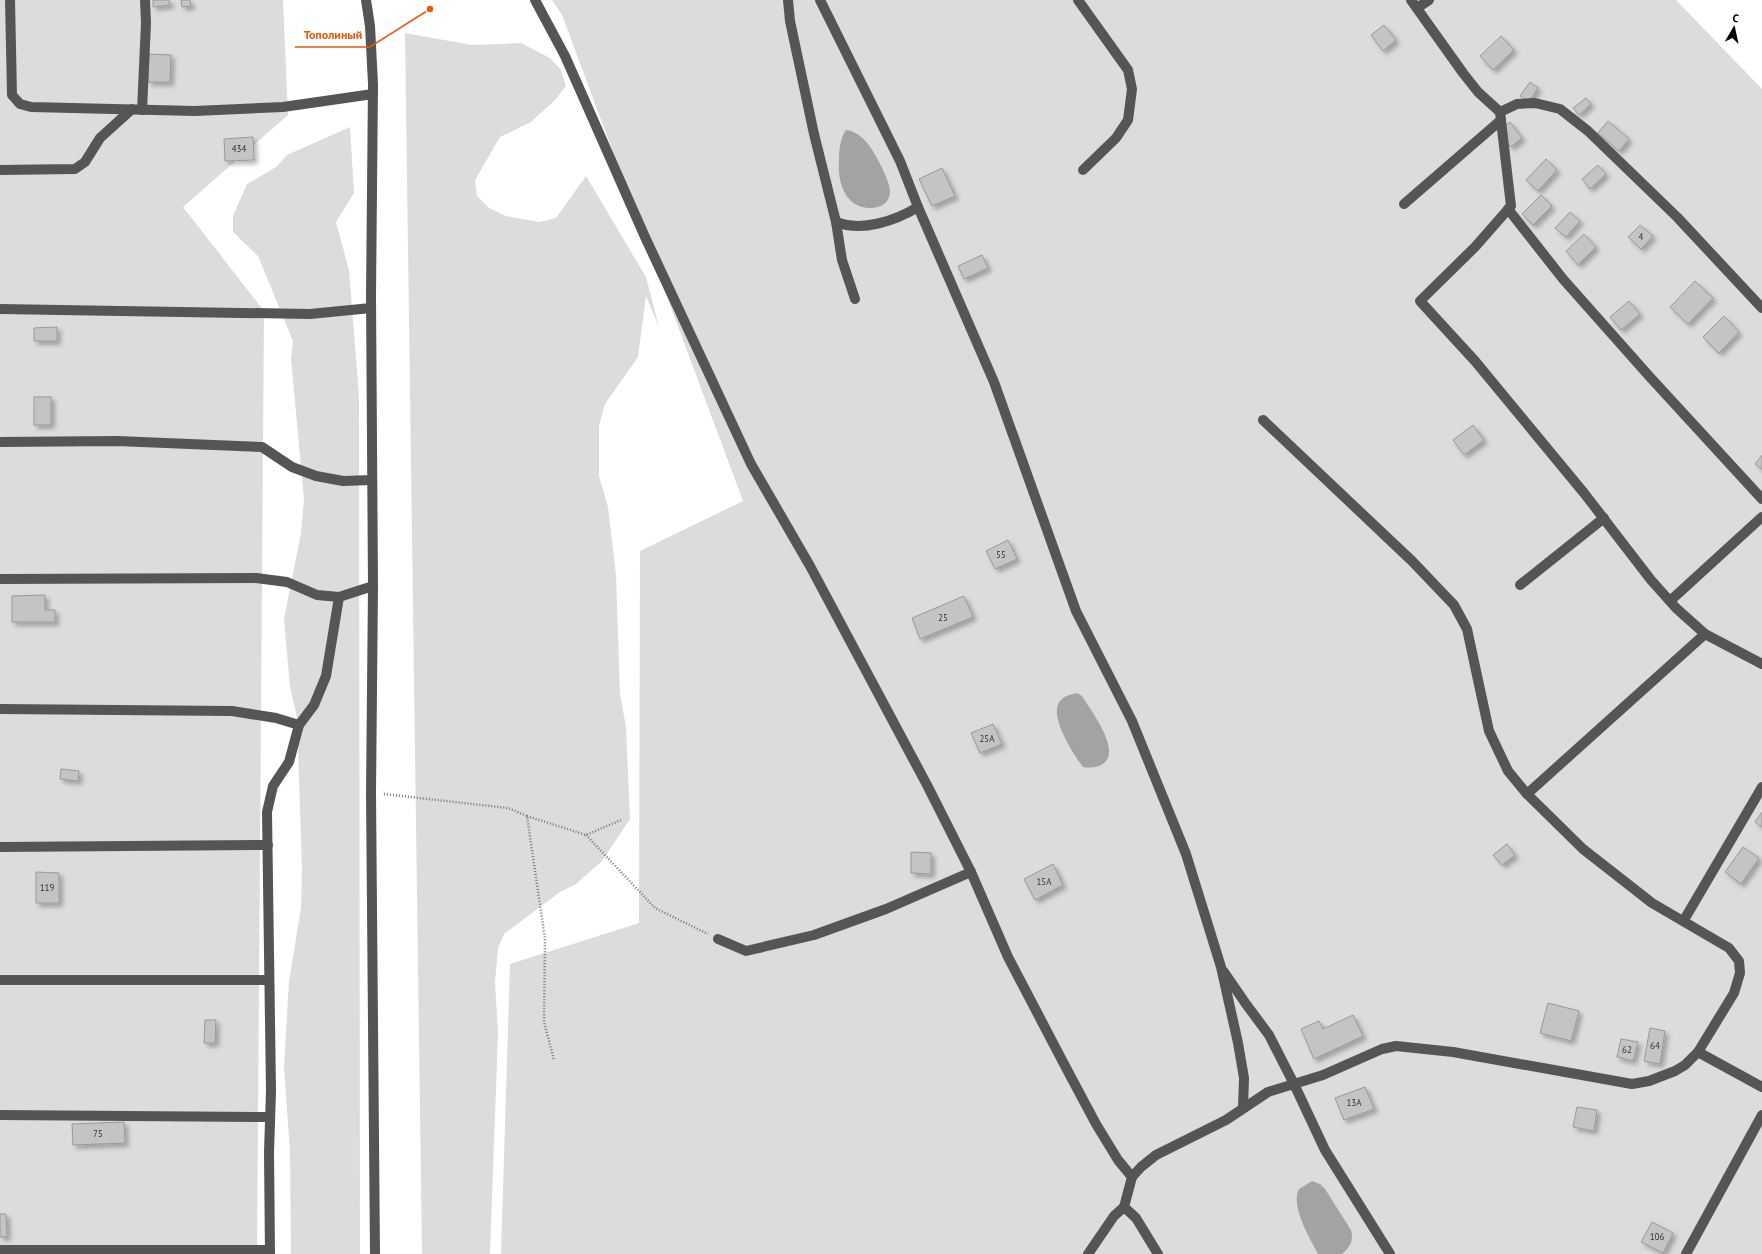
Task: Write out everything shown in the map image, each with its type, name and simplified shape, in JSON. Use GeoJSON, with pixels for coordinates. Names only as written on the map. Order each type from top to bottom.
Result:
{"type":"FeatureCollection","features":[{"type":"Feature","properties":{"kind":"street"},"geometry":{"type":"LineString","coordinates":[[10,0],[12,95],[20,104],[31,107],[195,111],[282,107],[373,94]]}},
{"type":"Feature","properties":{"kind":"street"},"geometry":{"type":"LineString","coordinates":[[0,170],[75,169],[85,162],[100,138],[137,109],[146,23],[145,0]]}},
{"type":"Feature","properties":{"kind":"street"},"geometry":{"type":"LineString","coordinates":[[366,0],[370,26],[373,94],[371,308],[373,586],[371,792],[375,1254]]}},
{"type":"Feature","properties":{"kind":"street"},"geometry":{"type":"LineString","coordinates":[[534,0],[565,56],[645,238],[752,464],[814,572],[923,778],[971,872],[1015,971],[1096,1124],[1118,1160],[1132,1177]]}},
{"type":"Feature","properties":{"kind":"street"},"geometry":{"type":"LineString","coordinates":[[788,0],[790,21],[814,134],[836,222],[842,260],[855,299]]}},
{"type":"Feature","properties":{"kind":"street"},"geometry":{"type":"LineString","coordinates":[[820,0],[900,161],[918,207],[994,382],[1076,612],[1132,721],[1186,854],[1221,967],[1238,1043],[1244,1078],[1243,1108]]}},
{"type":"Feature","properties":{"kind":"street"},"geometry":{"type":"LineString","coordinates":[[1078,0],[1128,70],[1132,89],[1128,120],[1116,138],[1083,170]]}},
{"type":"Feature","properties":{"kind":"street"},"geometry":{"type":"LineString","coordinates":[[1429,0],[1414,4],[1462,73],[1501,116],[1511,206],[1476,247],[1420,302],[1476,361],[1604,518],[1651,580],[1670,601],[1705,634],[1762,664]]}},
{"type":"Feature","properties":{"kind":"street"},"geometry":{"type":"LineString","coordinates":[[1404,204],[1501,116],[1517,104],[1534,103],[1560,109],[1588,131],[1677,217],[1762,308]]}},
{"type":"Feature","properties":{"kind":"street"},"geometry":{"type":"LineString","coordinates":[[836,222],[847,226],[872,224],[902,216],[918,207]]}},
{"type":"Feature","properties":{"kind":"street"},"geometry":{"type":"LineString","coordinates":[[1508,208],[1563,279],[1648,376],[1762,499]]}},
{"type":"Feature","properties":{"kind":"street"},"geometry":{"type":"LineString","coordinates":[[0,309],[310,314],[371,308]]}},
{"type":"Feature","properties":{"kind":"street"},"geometry":{"type":"LineString","coordinates":[[1088,1254],[1114,1216],[1124,1207],[1132,1177],[1141,1166],[1156,1155],[1226,1120],[1268,1092],[1323,1075],[1382,1049],[1396,1046],[1452,1052],[1632,1084],[1649,1081],[1675,1071],[1685,1065],[1698,1052],[1734,993],[1740,973],[1739,961],[1729,948],[1652,902],[1583,849],[1527,794],[1508,771],[1489,731],[1467,629],[1454,605],[1412,562],[1263,420]]}},
{"type":"Feature","properties":{"kind":"street"},"geometry":{"type":"LineString","coordinates":[[0,442],[117,441],[262,447],[292,467],[316,476],[343,481],[372,480]]}},
{"type":"Feature","properties":{"kind":"street"},"geometry":{"type":"LineString","coordinates":[[1670,601],[1762,517]]}},
{"type":"Feature","properties":{"kind":"street"},"geometry":{"type":"LineString","coordinates":[[1520,585],[1604,518]]}},
{"type":"Feature","properties":{"kind":"street"},"geometry":{"type":"LineString","coordinates":[[0,579],[256,578],[288,582],[317,595],[339,597],[373,586]]}},
{"type":"Feature","properties":{"kind":"street"},"geometry":{"type":"LineString","coordinates":[[0,1250],[270,1252],[269,1152],[271,1091],[267,812],[273,786],[289,762],[299,725],[314,705],[326,676],[339,597]]}},
{"type":"Feature","properties":{"kind":"street"},"geometry":{"type":"LineString","coordinates":[[1527,794],[1705,634]]}},
{"type":"Feature","properties":{"kind":"street"},"geometry":{"type":"LineString","coordinates":[[0,709],[232,711],[276,718],[299,725]]}},
{"type":"Feature","properties":{"kind":"street"},"geometry":{"type":"LineString","coordinates":[[1684,920],[1762,787]]}},
{"type":"Feature","properties":{"kind":"street"},"geometry":{"type":"LineString","coordinates":[[0,847],[268,845]]}},
{"type":"Feature","properties":{"kind":"street"},"geometry":{"type":"LineString","coordinates":[[718,939],[746,951],[814,935],[886,909],[971,872]]}},
{"type":"Feature","properties":{"kind":"street"},"geometry":{"type":"LineString","coordinates":[[1221,967],[1269,1035],[1325,1150],[1390,1254]]}},
{"type":"Feature","properties":{"kind":"street"},"geometry":{"type":"LineString","coordinates":[[0,980],[269,980]]}},
{"type":"Feature","properties":{"kind":"street"},"geometry":{"type":"LineString","coordinates":[[1698,1052],[1762,1087]]}},
{"type":"Feature","properties":{"kind":"street"},"geometry":{"type":"LineString","coordinates":[[0,1115],[270,1117]]}},
{"type":"Feature","properties":{"kind":"street"},"geometry":{"type":"LineString","coordinates":[[1686,1254],[1762,1115]]}},
{"type":"Feature","properties":{"kind":"street"},"geometry":{"type":"LineString","coordinates":[[1124,1207],[1136,1218],[1158,1254]]}},
{"type":"Feature","properties":{"kind":"path"},"geometry":{"type":"LineString","coordinates":[[371,792],[508,808],[527,816],[586,835],[655,908],[718,939]]}},
{"type":"Feature","properties":{"kind":"path"},"geometry":{"type":"LineString","coordinates":[[527,816],[545,939],[544,1022],[554,1060]]}},
{"type":"Feature","properties":{"kind":"path"},"geometry":{"type":"LineString","coordinates":[[586,835],[621,820]]}},
{"type":"Feature","properties":{"kind":"shaded area"},"geometry":{"type":"Polygon","coordinates":[[[0,0],[283,0],[288,115],[183,207],[264,311],[257,1254],[0,1254],[0,0]]]}},
{"type":"Feature","properties":{"kind":"shaded area"},"geometry":{"type":"Polygon","coordinates":[[[552,0],[1676,0],[1762,89],[1762,1254],[501,1254],[510,964],[639,923],[640,551],[743,501],[562,15],[552,0]]]}},
{"type":"Feature","properties":{"kind":"shaded area"},"geometry":{"type":"Polygon","coordinates":[[[405,33],[472,45],[521,43],[550,58],[561,70],[566,86],[555,100],[531,122],[500,137],[475,180],[477,196],[489,208],[506,216],[539,222],[556,218],[586,176],[646,277],[659,327],[646,296],[638,357],[605,404],[599,426],[599,476],[608,507],[616,575],[620,694],[626,727],[630,819],[602,861],[576,884],[560,892],[504,934],[498,948],[495,982],[498,1033],[490,1254],[422,1254],[405,33]]]}},
{"type":"Feature","properties":{"kind":"shaded area"},"geometry":{"type":"Polygon","coordinates":[[[350,127],[354,193],[336,222],[349,270],[359,396],[360,1254],[291,1254],[290,1152],[284,1067],[289,981],[301,908],[302,869],[297,717],[290,687],[284,619],[301,533],[304,499],[291,359],[293,341],[258,256],[233,232],[233,216],[247,184],[276,167],[287,155],[350,127]]]}},
{"type":"Feature","properties":{"kind":"shaded area"},"geometry":{"type":"Polygon","coordinates":[[[846,130],[857,134],[869,145],[886,176],[890,191],[889,198],[880,206],[874,208],[861,207],[850,200],[844,191],[839,176],[839,156],[841,141],[846,130]]]}},
{"type":"Feature","properties":{"kind":"shaded area"},"geometry":{"type":"Polygon","coordinates":[[[1077,693],[1082,696],[1092,711],[1107,740],[1109,749],[1108,757],[1102,765],[1097,767],[1083,767],[1069,745],[1057,716],[1057,708],[1060,701],[1077,693]]]}},
{"type":"Feature","properties":{"kind":"shaded area"},"geometry":{"type":"Polygon","coordinates":[[[1312,1181],[1320,1184],[1325,1189],[1351,1230],[1351,1244],[1342,1254],[1318,1254],[1302,1222],[1297,1204],[1297,1196],[1299,1189],[1312,1181]]]}},
{"type":"Feature","properties":{"kind":"building"},"geometry":{"type":"Polygon","coordinates":[[[153,0],[169,0],[170,5],[153,7],[153,0]]]}},
{"type":"Feature","properties":{"kind":"building"},"geometry":{"type":"Polygon","coordinates":[[[181,0],[190,0],[191,6],[182,7],[181,0]]]}},
{"type":"Feature","properties":{"kind":"building"},"geometry":{"type":"Polygon","coordinates":[[[1384,25],[1396,40],[1383,51],[1371,35],[1384,25]]]}},
{"type":"Feature","properties":{"kind":"building"},"geometry":{"type":"Polygon","coordinates":[[[1501,36],[1514,50],[1493,70],[1480,56],[1501,36]]]}},
{"type":"Feature","properties":{"kind":"building"},"geometry":{"type":"Polygon","coordinates":[[[149,54],[171,55],[170,82],[148,82],[149,54]]]}},
{"type":"Feature","properties":{"kind":"building"},"geometry":{"type":"Polygon","coordinates":[[[1530,82],[1538,88],[1529,102],[1520,96],[1530,82]]]}},
{"type":"Feature","properties":{"kind":"building"},"geometry":{"type":"Polygon","coordinates":[[[1586,98],[1591,104],[1579,115],[1573,108],[1586,98]]]}},
{"type":"Feature","properties":{"kind":"building"},"geometry":{"type":"Polygon","coordinates":[[[1608,121],[1629,139],[1619,151],[1598,133],[1608,121]]]}},
{"type":"Feature","properties":{"kind":"building"},"geometry":{"type":"Polygon","coordinates":[[[1510,122],[1522,138],[1511,147],[1498,131],[1510,122]]]}},
{"type":"Feature","properties":{"kind":"building"},"geometry":{"type":"Polygon","coordinates":[[[253,137],[254,160],[225,161],[224,139],[253,137]]]}},
{"type":"Feature","properties":{"kind":"building"},"geometry":{"type":"Polygon","coordinates":[[[1546,159],[1557,170],[1538,191],[1526,180],[1546,159]]]}},
{"type":"Feature","properties":{"kind":"building"},"geometry":{"type":"Polygon","coordinates":[[[1598,165],[1606,174],[1590,189],[1582,179],[1598,165]]]}},
{"type":"Feature","properties":{"kind":"building"},"geometry":{"type":"Polygon","coordinates":[[[942,168],[955,196],[932,206],[919,179],[942,168]]]}},
{"type":"Feature","properties":{"kind":"building"},"geometry":{"type":"Polygon","coordinates":[[[1541,195],[1552,206],[1533,225],[1522,214],[1541,195]]]}},
{"type":"Feature","properties":{"kind":"building"},"geometry":{"type":"Polygon","coordinates":[[[1570,212],[1580,221],[1566,237],[1555,228],[1570,212]]]}},
{"type":"Feature","properties":{"kind":"building"},"geometry":{"type":"Polygon","coordinates":[[[1640,225],[1653,236],[1641,249],[1628,237],[1640,225]]]}},
{"type":"Feature","properties":{"kind":"building"},"geometry":{"type":"Polygon","coordinates":[[[1584,234],[1596,247],[1578,265],[1566,251],[1584,234]]]}},
{"type":"Feature","properties":{"kind":"building"},"geometry":{"type":"Polygon","coordinates":[[[982,255],[988,268],[964,279],[958,266],[982,255]]]}},
{"type":"Feature","properties":{"kind":"building"},"geometry":{"type":"Polygon","coordinates":[[[1695,281],[1713,298],[1688,324],[1670,307],[1695,281]]]}},
{"type":"Feature","properties":{"kind":"building"},"geometry":{"type":"Polygon","coordinates":[[[1629,301],[1640,314],[1621,330],[1610,317],[1629,301]]]}},
{"type":"Feature","properties":{"kind":"building"},"geometry":{"type":"Polygon","coordinates":[[[1724,316],[1739,332],[1719,353],[1703,337],[1724,316]]]}},
{"type":"Feature","properties":{"kind":"building"},"geometry":{"type":"Polygon","coordinates":[[[57,327],[57,341],[34,341],[34,328],[57,327]]]}},
{"type":"Feature","properties":{"kind":"building"},"geometry":{"type":"Polygon","coordinates":[[[34,397],[51,397],[51,425],[34,425],[34,397]]]}},
{"type":"Feature","properties":{"kind":"building"},"geometry":{"type":"Polygon","coordinates":[[[1473,425],[1484,440],[1464,455],[1453,440],[1473,425]]]}},
{"type":"Feature","properties":{"kind":"building"},"geometry":{"type":"Polygon","coordinates":[[[1762,455],[1762,469],[1755,464],[1762,455]]]}},
{"type":"Feature","properties":{"kind":"building"},"geometry":{"type":"Polygon","coordinates":[[[1008,540],[1017,559],[995,569],[986,551],[1008,540]]]}},
{"type":"Feature","properties":{"kind":"building"},"geometry":{"type":"Polygon","coordinates":[[[45,595],[45,610],[55,610],[55,622],[12,622],[12,596],[45,595]]]}},
{"type":"Feature","properties":{"kind":"building"},"geometry":{"type":"Polygon","coordinates":[[[964,596],[973,617],[920,639],[912,618],[964,596]]]}},
{"type":"Feature","properties":{"kind":"building"},"geometry":{"type":"Polygon","coordinates":[[[993,724],[1002,744],[980,753],[971,733],[993,724]]]}},
{"type":"Feature","properties":{"kind":"building"},"geometry":{"type":"Polygon","coordinates":[[[61,769],[79,771],[78,781],[60,779],[61,769]]]}},
{"type":"Feature","properties":{"kind":"building"},"geometry":{"type":"Polygon","coordinates":[[[1762,812],[1762,827],[1755,822],[1762,812]]]}},
{"type":"Feature","properties":{"kind":"building"},"geometry":{"type":"Polygon","coordinates":[[[1507,844],[1515,855],[1502,865],[1493,855],[1507,844]]]}},
{"type":"Feature","properties":{"kind":"building"},"geometry":{"type":"Polygon","coordinates":[[[1743,847],[1759,858],[1741,884],[1725,872],[1743,847]]]}},
{"type":"Feature","properties":{"kind":"building"},"geometry":{"type":"Polygon","coordinates":[[[911,852],[931,853],[931,874],[911,873],[911,852]]]}},
{"type":"Feature","properties":{"kind":"building"},"geometry":{"type":"Polygon","coordinates":[[[1053,864],[1063,885],[1035,900],[1024,879],[1053,864]]]}},
{"type":"Feature","properties":{"kind":"building"},"geometry":{"type":"Polygon","coordinates":[[[36,872],[59,873],[59,903],[36,903],[36,872]]]}},
{"type":"Feature","properties":{"kind":"building"},"geometry":{"type":"Polygon","coordinates":[[[1548,1003],[1579,1011],[1571,1041],[1540,1033],[1548,1003]]]}},
{"type":"Feature","properties":{"kind":"building"},"geometry":{"type":"Polygon","coordinates":[[[1353,1015],[1363,1036],[1314,1059],[1301,1029],[1319,1021],[1323,1029],[1353,1015]]]}},
{"type":"Feature","properties":{"kind":"building"},"geometry":{"type":"Polygon","coordinates":[[[205,1020],[216,1020],[215,1043],[204,1043],[205,1020]]]}},
{"type":"Feature","properties":{"kind":"building"},"geometry":{"type":"Polygon","coordinates":[[[1650,1028],[1665,1031],[1660,1064],[1644,1061],[1650,1028]]]}},
{"type":"Feature","properties":{"kind":"building"},"geometry":{"type":"Polygon","coordinates":[[[1621,1039],[1638,1042],[1633,1061],[1617,1057],[1621,1039]]]}},
{"type":"Feature","properties":{"kind":"building"},"geometry":{"type":"Polygon","coordinates":[[[1365,1087],[1374,1109],[1344,1120],[1335,1098],[1365,1087]]]}},
{"type":"Feature","properties":{"kind":"building"},"geometry":{"type":"Polygon","coordinates":[[[1577,1107],[1597,1110],[1594,1131],[1573,1127],[1577,1107]]]}},
{"type":"Feature","properties":{"kind":"building"},"geometry":{"type":"Polygon","coordinates":[[[124,1122],[125,1143],[73,1145],[72,1124],[124,1122]]]}},
{"type":"Feature","properties":{"kind":"building"},"geometry":{"type":"Polygon","coordinates":[[[0,1214],[6,1214],[7,1237],[0,1237],[0,1214]]]}},
{"type":"Feature","properties":{"kind":"building"},"geometry":{"type":"Polygon","coordinates":[[[1652,1222],[1673,1233],[1663,1253],[1641,1242],[1652,1222]]]}},
{"type":"Feature","properties":{"kind":"place","name":"Тополиный"},"geometry":{"type":"Point","coordinates":[430,9]}}]}
